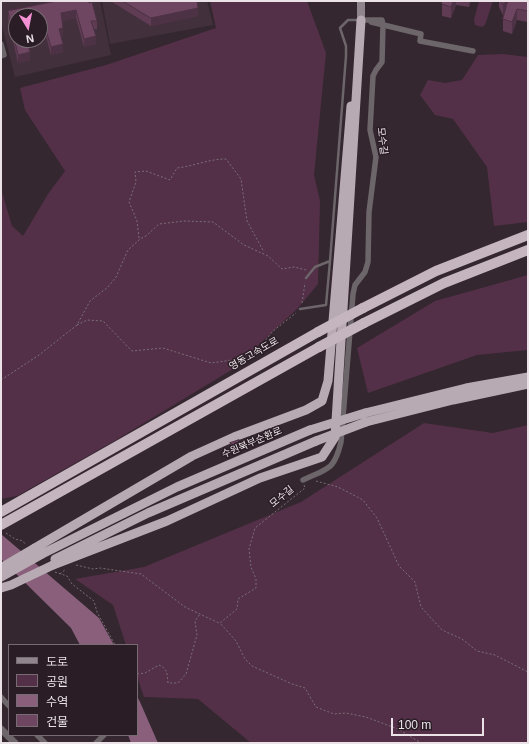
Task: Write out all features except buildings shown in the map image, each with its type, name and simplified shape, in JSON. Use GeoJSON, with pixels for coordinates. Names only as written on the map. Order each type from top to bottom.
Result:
{"type":"FeatureCollection","features":[{"type":"Feature","properties":{"kind":"highway"},"geometry":{"type":"LineString","coordinates":[[1,568],[192,456],[234,437],[306,410],[322,401],[328,381],[357,31],[361,20]]}},
{"type":"Feature","properties":{"kind":"highway"},"geometry":{"type":"LineString","coordinates":[[51,563],[167,521],[260,478],[318,459],[322,457],[334,437],[361,20]]}},
{"type":"Feature","properties":{"kind":"highway","name":"영동고속도로"},"geometry":{"type":"LineString","coordinates":[[3,511],[363,308],[436,271],[528,235]]}},
{"type":"Feature","properties":{"kind":"highway"},"geometry":{"type":"LineString","coordinates":[[3,528],[13,518],[319,346],[444,283],[528,250]]}},
{"type":"Feature","properties":{"kind":"highway","name":"수원북부순환로"},"geometry":{"type":"LineString","coordinates":[[1,587],[148,513],[366,418],[466,388],[528,377]]}},
{"type":"Feature","properties":{"kind":"highway","name":"수원북부순환로"},"geometry":{"type":"LineString","coordinates":[[1,577],[42,554],[178,487],[310,430],[528,384]]}},
{"type":"Feature","properties":{"kind":"main road"},"geometry":{"type":"LineString","coordinates":[[361,20],[362,1]]}},
{"type":"Feature","properties":{"kind":"street"},"geometry":{"type":"LineString","coordinates":[[361,20],[421,34],[420,41],[473,51]]}},
{"type":"Feature","properties":{"kind":"street","name":"모수길"},"geometry":{"type":"LineString","coordinates":[[303,480],[331,467],[337,460],[341,442],[353,294],[355,285],[365,272],[368,262],[369,212],[376,157],[370,130],[373,76],[382,62],[383,25]]}},
{"type":"Feature","properties":{"kind":"street"},"geometry":{"type":"LineString","coordinates":[[1,44],[4,55],[1,56]]}},
{"type":"Feature","properties":{"kind":"street"},"geometry":{"type":"LineString","coordinates":[[1,697],[8,705]]}},
{"type":"Feature","properties":{"kind":"street"},"geometry":{"type":"LineString","coordinates":[[1,729],[14,743]]}},
{"type":"Feature","properties":{"kind":"lane"},"geometry":{"type":"LineString","coordinates":[[300,309],[326,306],[346,56],[346,46],[340,28],[348,20],[361,20]]}},
{"type":"Feature","properties":{"kind":"lane"},"geometry":{"type":"LineString","coordinates":[[306,278],[310,271],[315,267],[330,261]]}},
{"type":"Feature","properties":{"kind":"path"},"geometry":{"type":"LineString","coordinates":[[140,239],[137,221],[129,202],[136,182],[135,172],[146,171],[170,180],[178,168],[196,165],[212,159],[226,159],[241,179],[247,221],[264,254]]}},
{"type":"Feature","properties":{"kind":"path"},"geometry":{"type":"LineString","coordinates":[[77,325],[90,301],[112,282],[128,250],[159,224],[184,221],[213,222],[244,245],[264,254],[282,270],[294,267],[310,271]]}},
{"type":"Feature","properties":{"kind":"path"},"geometry":{"type":"LineString","coordinates":[[1,380],[39,355],[77,325],[87,320],[103,321],[132,351],[163,348],[211,363],[239,359],[260,347],[273,331],[300,309],[306,278]]}},
{"type":"Feature","properties":{"kind":"path","name":"모수길"},"geometry":{"type":"LineString","coordinates":[[220,623],[237,609],[238,599],[256,588],[256,579],[251,567],[249,549],[255,528],[299,495],[305,488],[303,480]]}},
{"type":"Feature","properties":{"kind":"path"},"geometry":{"type":"LineString","coordinates":[[303,480],[318,481],[338,487],[364,500],[377,518],[399,566],[415,582],[420,607],[442,630],[462,639],[477,651],[495,655],[528,672]]}},
{"type":"Feature","properties":{"kind":"path"},"geometry":{"type":"LineString","coordinates":[[3,528],[15,539],[23,541]]}},
{"type":"Feature","properties":{"kind":"path"},"geometry":{"type":"LineString","coordinates":[[60,574],[66,570],[66,564]]}},
{"type":"Feature","properties":{"kind":"path"},"geometry":{"type":"LineString","coordinates":[[73,564],[93,569],[100,568],[141,574],[185,607],[220,623],[236,641],[245,659],[252,666],[292,684],[305,688],[316,707],[334,714],[346,713],[366,717],[398,729],[421,743]]}},
{"type":"Feature","properties":{"kind":"path"},"geometry":{"type":"LineString","coordinates":[[67,576],[72,584],[94,601],[97,612],[114,644]]}},
{"type":"Feature","properties":{"kind":"path"},"geometry":{"type":"LineString","coordinates":[[138,674],[145,673],[159,665],[165,668],[167,672],[168,683],[178,683],[183,679],[191,660],[197,635],[195,621],[200,613]]}},
{"type":"Feature","properties":{"kind":"shaded area"},"geometry":{"type":"Polygon","coordinates":[[[1,1],[100,1],[111,55],[15,77],[1,22],[1,1]]]}},
{"type":"Feature","properties":{"kind":"shaded area"},"geometry":{"type":"Polygon","coordinates":[[[102,1],[207,1],[213,25],[110,44],[102,1]]]}},
{"type":"Feature","properties":{"kind":"green space"},"geometry":{"type":"Polygon","coordinates":[[[210,1],[307,1],[326,53],[314,175],[320,201],[318,284],[298,308],[233,369],[116,440],[17,496],[1,499],[1,189],[12,226],[23,236],[48,194],[65,171],[25,110],[20,88],[106,65],[216,28],[210,1]]]}},
{"type":"Feature","properties":{"kind":"green space"},"geometry":{"type":"Polygon","coordinates":[[[479,1],[493,1],[485,25],[482,27],[475,25],[474,20],[479,1]]]}},
{"type":"Feature","properties":{"kind":"green space"},"geometry":{"type":"Polygon","coordinates":[[[503,54],[528,57],[528,222],[494,226],[487,167],[453,119],[435,115],[420,95],[428,80],[445,83],[462,80],[478,55],[503,54]]]}},
{"type":"Feature","properties":{"kind":"green space"},"geometry":{"type":"Polygon","coordinates":[[[528,275],[528,350],[477,355],[368,393],[357,348],[435,301],[528,275]]]}},
{"type":"Feature","properties":{"kind":"green space"},"geometry":{"type":"Polygon","coordinates":[[[424,423],[493,433],[528,425],[528,743],[251,743],[198,699],[144,697],[138,679],[138,644],[126,644],[113,605],[75,579],[144,567],[301,502],[424,423]]]}},
{"type":"Feature","properties":{"kind":"water"},"geometry":{"type":"Polygon","coordinates":[[[1,534],[99,618],[113,644],[79,644],[71,628],[1,559],[1,534]]]}},
{"type":"Feature","properties":{"kind":"water"},"geometry":{"type":"Polygon","coordinates":[[[138,698],[158,743],[131,743],[128,736],[138,736],[138,698]]]}}]}
